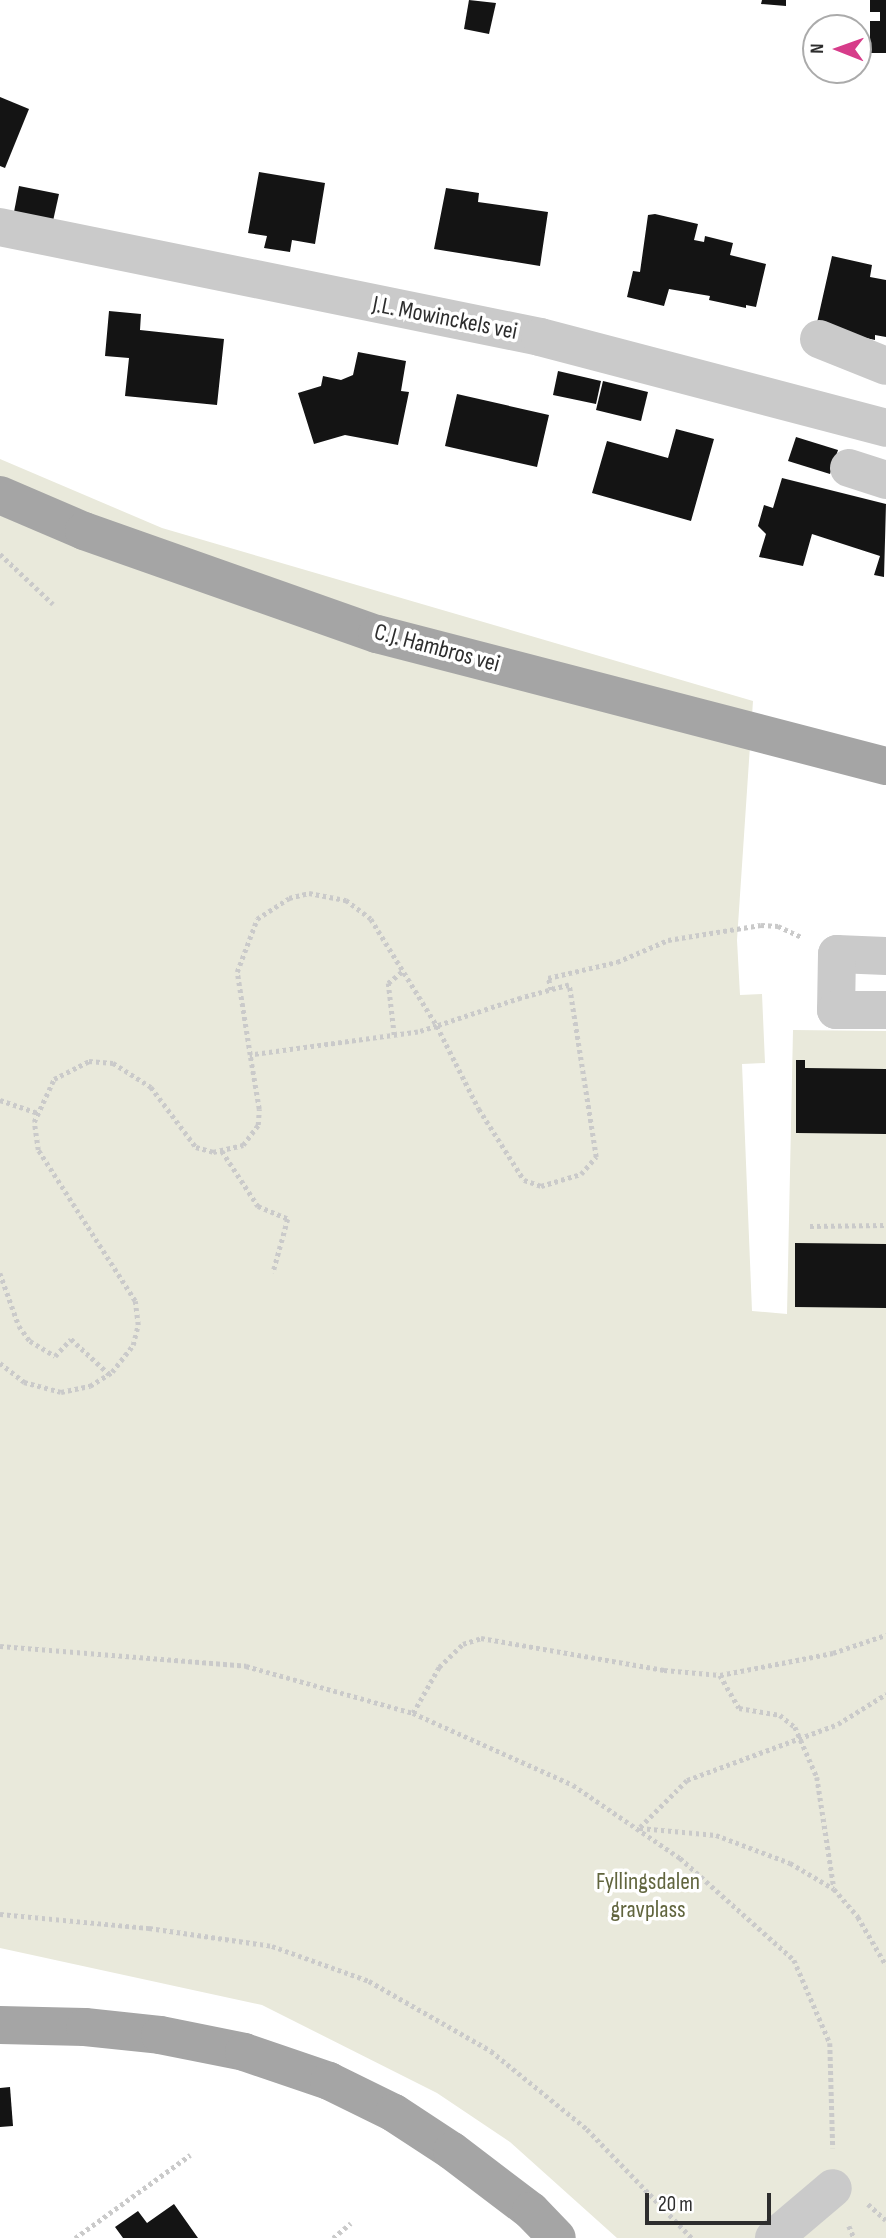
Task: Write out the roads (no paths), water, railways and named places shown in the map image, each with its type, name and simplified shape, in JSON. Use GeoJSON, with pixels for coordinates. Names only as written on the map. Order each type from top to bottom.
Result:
{"type":"FeatureCollection","features":[{"type":"Feature","properties":{"kind":"main road","name":"C.J. Hambros vei"},"geometry":{"type":"LineString","coordinates":[[0,495],[84,531],[377,634],[886,766]]}},
{"type":"Feature","properties":{"kind":"main road"},"geometry":{"type":"LineString","coordinates":[[0,2025],[85,2027],[160,2035],[244,2052],[329,2081],[394,2113],[452,2151],[531,2211],[557,2238]]}},
{"type":"Feature","properties":{"kind":"street","name":"J.L. Mowinckels vei"},"geometry":{"type":"LineString","coordinates":[[0,227],[540,337],[886,428]]}},
{"type":"Feature","properties":{"kind":"street"},"geometry":{"type":"LineString","coordinates":[[819,339],[886,366]]}},
{"type":"Feature","properties":{"kind":"street"},"geometry":{"type":"LineString","coordinates":[[849,468],[886,480]]}},
{"type":"Feature","properties":{"kind":"street"},"geometry":{"type":"LineString","coordinates":[[886,956],[837,954],[836,1010],[886,1010]]}},
{"type":"Feature","properties":{"kind":"street"},"geometry":{"type":"LineString","coordinates":[[774,2238],[833,2173]]}},
{"type":"Feature","properties":{"kind":"park label","name":"Fyllingsdalen gravplass"},"geometry":{"type":"Point","coordinates":[648,1896]}}]}
